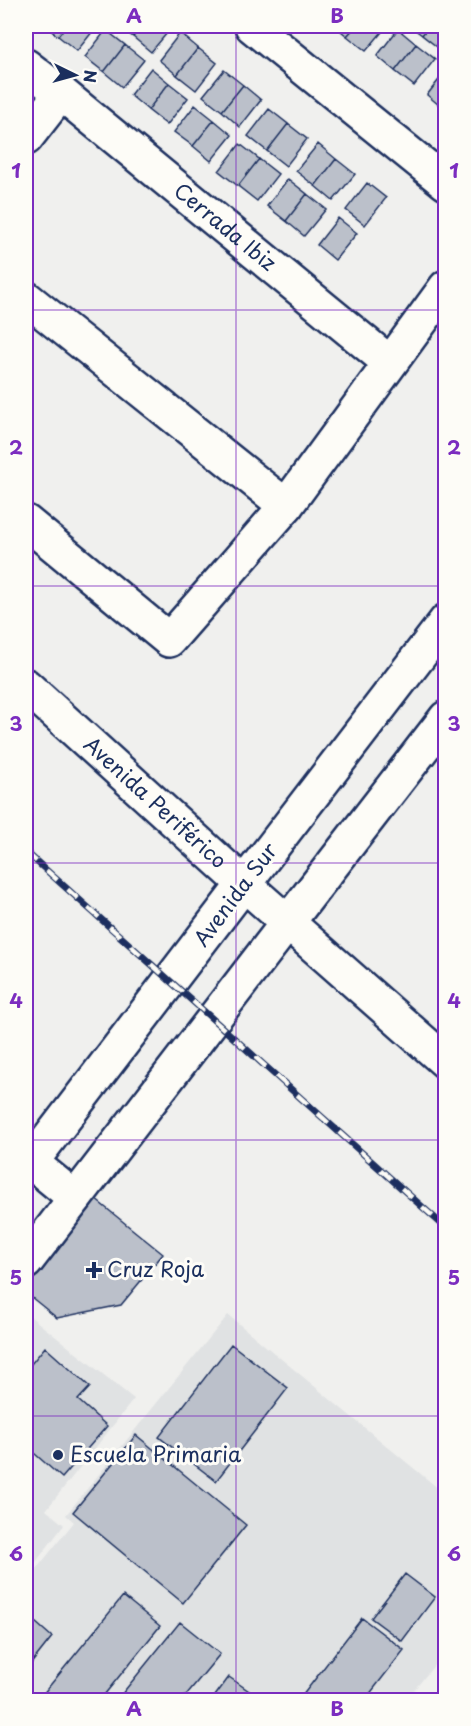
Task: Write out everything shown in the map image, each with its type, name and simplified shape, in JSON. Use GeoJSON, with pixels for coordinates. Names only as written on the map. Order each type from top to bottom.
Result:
{"type":"FeatureCollection","features":[{"type":"Feature","properties":{"kind":"street"},"geometry":{"type":"LineString","coordinates":[[252,26],[446,183]]}},
{"type":"Feature","properties":{"kind":"street","name":"Cerrada Ibiz"},"geometry":{"type":"LineString","coordinates":[[26,66],[390,363]]}},
{"type":"Feature","properties":{"kind":"street"},"geometry":{"type":"LineString","coordinates":[[26,138],[61,93]]}},
{"type":"Feature","properties":{"kind":"street"},"geometry":{"type":"LineString","coordinates":[[26,522],[169,640],[286,506],[446,287]]}},
{"type":"Feature","properties":{"kind":"street"},"geometry":{"type":"LineString","coordinates":[[26,298],[286,506]]}},
{"type":"Feature","properties":{"kind":"street","name":"Avenida Sur"},"geometry":{"type":"LineString","coordinates":[[28,1166],[446,621]]}},
{"type":"Feature","properties":{"kind":"street","name":"Avenida Periférico"},"geometry":{"type":"LineString","coordinates":[[26,686],[244,884],[446,1062]]}},
{"type":"Feature","properties":{"kind":"street"},"geometry":{"type":"LineString","coordinates":[[26,1262],[446,718]]}},
{"type":"Feature","properties":{"kind":"street"},"geometry":{"type":"LineString","coordinates":[[28,1166],[75,1198]]}},
{"type":"Feature","properties":{"kind":"shaded area","name":"Escuela Primaria"},"geometry":{"type":"Polygon","coordinates":[[[26,1313],[134,1399],[46,1510],[64,1525],[26,1575],[26,1313]]]}},
{"type":"Feature","properties":{"kind":"shaded area"},"geometry":{"type":"Polygon","coordinates":[[[228,1315],[445,1494],[445,1652],[406,1700],[26,1700],[26,1582],[74,1522],[66,1515],[228,1315]]]}},
{"type":"Feature","properties":{"kind":"building"},"geometry":{"type":"Polygon","coordinates":[[[45,26],[66,26],[58,36],[45,26]]]}},
{"type":"Feature","properties":{"kind":"building"},"geometry":{"type":"Polygon","coordinates":[[[66,26],[97,26],[77,51],[58,36],[66,26]]]}},
{"type":"Feature","properties":{"kind":"building"},"geometry":{"type":"Polygon","coordinates":[[[118,26],[142,26],[133,37],[118,26]]]}},
{"type":"Feature","properties":{"kind":"building"},"geometry":{"type":"Polygon","coordinates":[[[142,26],[173,26],[151,52],[133,37],[142,26]]]}},
{"type":"Feature","properties":{"kind":"building"},"geometry":{"type":"Polygon","coordinates":[[[335,26],[356,26],[347,36],[335,26]]]}},
{"type":"Feature","properties":{"kind":"building"},"geometry":{"type":"Polygon","coordinates":[[[356,26],[387,26],[366,51],[347,36],[356,26]]]}},
{"type":"Feature","properties":{"kind":"building"},"geometry":{"type":"Polygon","coordinates":[[[410,26],[429,26],[422,35],[410,26]]]}},
{"type":"Feature","properties":{"kind":"building"},"geometry":{"type":"Polygon","coordinates":[[[429,26],[446,26],[446,44],[441,50],[422,35],[429,26]]]}},
{"type":"Feature","properties":{"kind":"building"},"geometry":{"type":"Polygon","coordinates":[[[398,29],[416,44],[395,71],[377,56],[398,29]]]}},
{"type":"Feature","properties":{"kind":"building"},"geometry":{"type":"Polygon","coordinates":[[[106,30],[125,45],[104,72],[85,57],[106,30]]]}},
{"type":"Feature","properties":{"kind":"building"},"geometry":{"type":"Polygon","coordinates":[[[180,33],[198,48],[177,75],[159,60],[180,33]]]}},
{"type":"Feature","properties":{"kind":"building"},"geometry":{"type":"Polygon","coordinates":[[[416,44],[435,59],[414,86],[395,71],[416,44]]]}},
{"type":"Feature","properties":{"kind":"building"},"geometry":{"type":"Polygon","coordinates":[[[125,45],[144,60],[122,87],[104,72],[125,45]]]}},
{"type":"Feature","properties":{"kind":"building"},"geometry":{"type":"Polygon","coordinates":[[[198,48],[217,63],[196,90],[177,75],[198,48]]]}},
{"type":"Feature","properties":{"kind":"building"},"geometry":{"type":"Polygon","coordinates":[[[151,68],[169,83],[148,110],[130,95],[151,68]]]}},
{"type":"Feature","properties":{"kind":"building"},"geometry":{"type":"Polygon","coordinates":[[[224,70],[243,85],[222,111],[203,96],[224,70]]]}},
{"type":"Feature","properties":{"kind":"building"},"geometry":{"type":"Polygon","coordinates":[[[446,71],[446,109],[445,110],[427,95],[446,71]]]}},
{"type":"Feature","properties":{"kind":"building"},"geometry":{"type":"Polygon","coordinates":[[[169,83],[188,98],[167,125],[148,110],[169,83]]]}},
{"type":"Feature","properties":{"kind":"building"},"geometry":{"type":"Polygon","coordinates":[[[243,85],[261,100],[240,127],[222,111],[243,85]]]}},
{"type":"Feature","properties":{"kind":"building"},"geometry":{"type":"Polygon","coordinates":[[[195,105],[214,120],[193,146],[174,132],[195,105]]]}},
{"type":"Feature","properties":{"kind":"building"},"geometry":{"type":"Polygon","coordinates":[[[269,109],[288,124],[267,151],[248,136],[269,109]]]}},
{"type":"Feature","properties":{"kind":"building"},"geometry":{"type":"Polygon","coordinates":[[[214,120],[232,135],[211,161],[193,146],[214,120]]]}},
{"type":"Feature","properties":{"kind":"building"},"geometry":{"type":"Polygon","coordinates":[[[288,124],[307,139],[286,166],[267,151],[288,124]]]}},
{"type":"Feature","properties":{"kind":"building"},"geometry":{"type":"Polygon","coordinates":[[[240,144],[259,159],[238,186],[219,171],[240,144]]]}},
{"type":"Feature","properties":{"kind":"building"},"geometry":{"type":"Polygon","coordinates":[[[318,144],[336,159],[315,186],[296,171],[318,144]]]}},
{"type":"Feature","properties":{"kind":"building"},"geometry":{"type":"Polygon","coordinates":[[[259,159],[278,174],[257,201],[238,186],[259,159]]]}},
{"type":"Feature","properties":{"kind":"building"},"geometry":{"type":"Polygon","coordinates":[[[336,159],[355,174],[333,201],[315,186],[336,159]]]}},
{"type":"Feature","properties":{"kind":"building"},"geometry":{"type":"Polygon","coordinates":[[[288,179],[307,194],[286,221],[267,206],[288,179]]]}},
{"type":"Feature","properties":{"kind":"building"},"geometry":{"type":"Polygon","coordinates":[[[367,183],[386,198],[365,225],[346,210],[367,183]]]}},
{"type":"Feature","properties":{"kind":"building"},"geometry":{"type":"Polygon","coordinates":[[[307,194],[326,209],[304,236],[286,221],[307,194]]]}},
{"type":"Feature","properties":{"kind":"building"},"geometry":{"type":"Polygon","coordinates":[[[338,218],[357,233],[335,260],[317,245],[338,218]]]}},
{"type":"Feature","properties":{"kind":"building","name":"Cruz Roja"},"geometry":{"type":"Polygon","coordinates":[[[95,1199],[163,1254],[121,1305],[57,1318],[26,1293],[26,1285],[95,1199]]]}},
{"type":"Feature","properties":{"kind":"building"},"geometry":{"type":"Polygon","coordinates":[[[231,1344],[288,1388],[216,1481],[159,1437],[231,1344]]]}},
{"type":"Feature","properties":{"kind":"building"},"geometry":{"type":"Polygon","coordinates":[[[45,1347],[90,1387],[78,1400],[107,1426],[62,1478],[26,1446],[26,1370],[45,1347]]]}},
{"type":"Feature","properties":{"kind":"building"},"geometry":{"type":"Polygon","coordinates":[[[136,1435],[246,1525],[183,1603],[73,1512],[136,1435]]]}},
{"type":"Feature","properties":{"kind":"building"},"geometry":{"type":"Polygon","coordinates":[[[405,1574],[435,1597],[402,1641],[371,1618],[405,1574]]]}},
{"type":"Feature","properties":{"kind":"building"},"geometry":{"type":"Polygon","coordinates":[[[123,1596],[160,1626],[100,1700],[38,1700],[123,1596]]]}},
{"type":"Feature","properties":{"kind":"building"},"geometry":{"type":"Polygon","coordinates":[[[26,1614],[52,1637],[26,1670],[26,1614]]]}},
{"type":"Feature","properties":{"kind":"building"},"geometry":{"type":"Polygon","coordinates":[[[362,1618],[404,1650],[365,1700],[299,1700],[362,1618]]]}},
{"type":"Feature","properties":{"kind":"building"},"geometry":{"type":"Polygon","coordinates":[[[180,1622],[220,1654],[182,1700],[117,1700],[180,1622]]]}},
{"type":"Feature","properties":{"kind":"building"},"geometry":{"type":"Polygon","coordinates":[[[229,1677],[262,1700],[212,1700],[229,1677]]]}},
{"type":"Feature","properties":{"kind":"railway"},"geometry":{"type":"LineString","coordinates":[[26,852],[446,1228]]}},
{"type":"Feature","properties":{"kind":"place","name":"Cruz Roja"},"geometry":{"type":"Point","coordinates":[94,1270]}},
{"type":"Feature","properties":{"kind":"place","name":"Escuela Primaria"},"geometry":{"type":"Point","coordinates":[58,1455]}}]}
